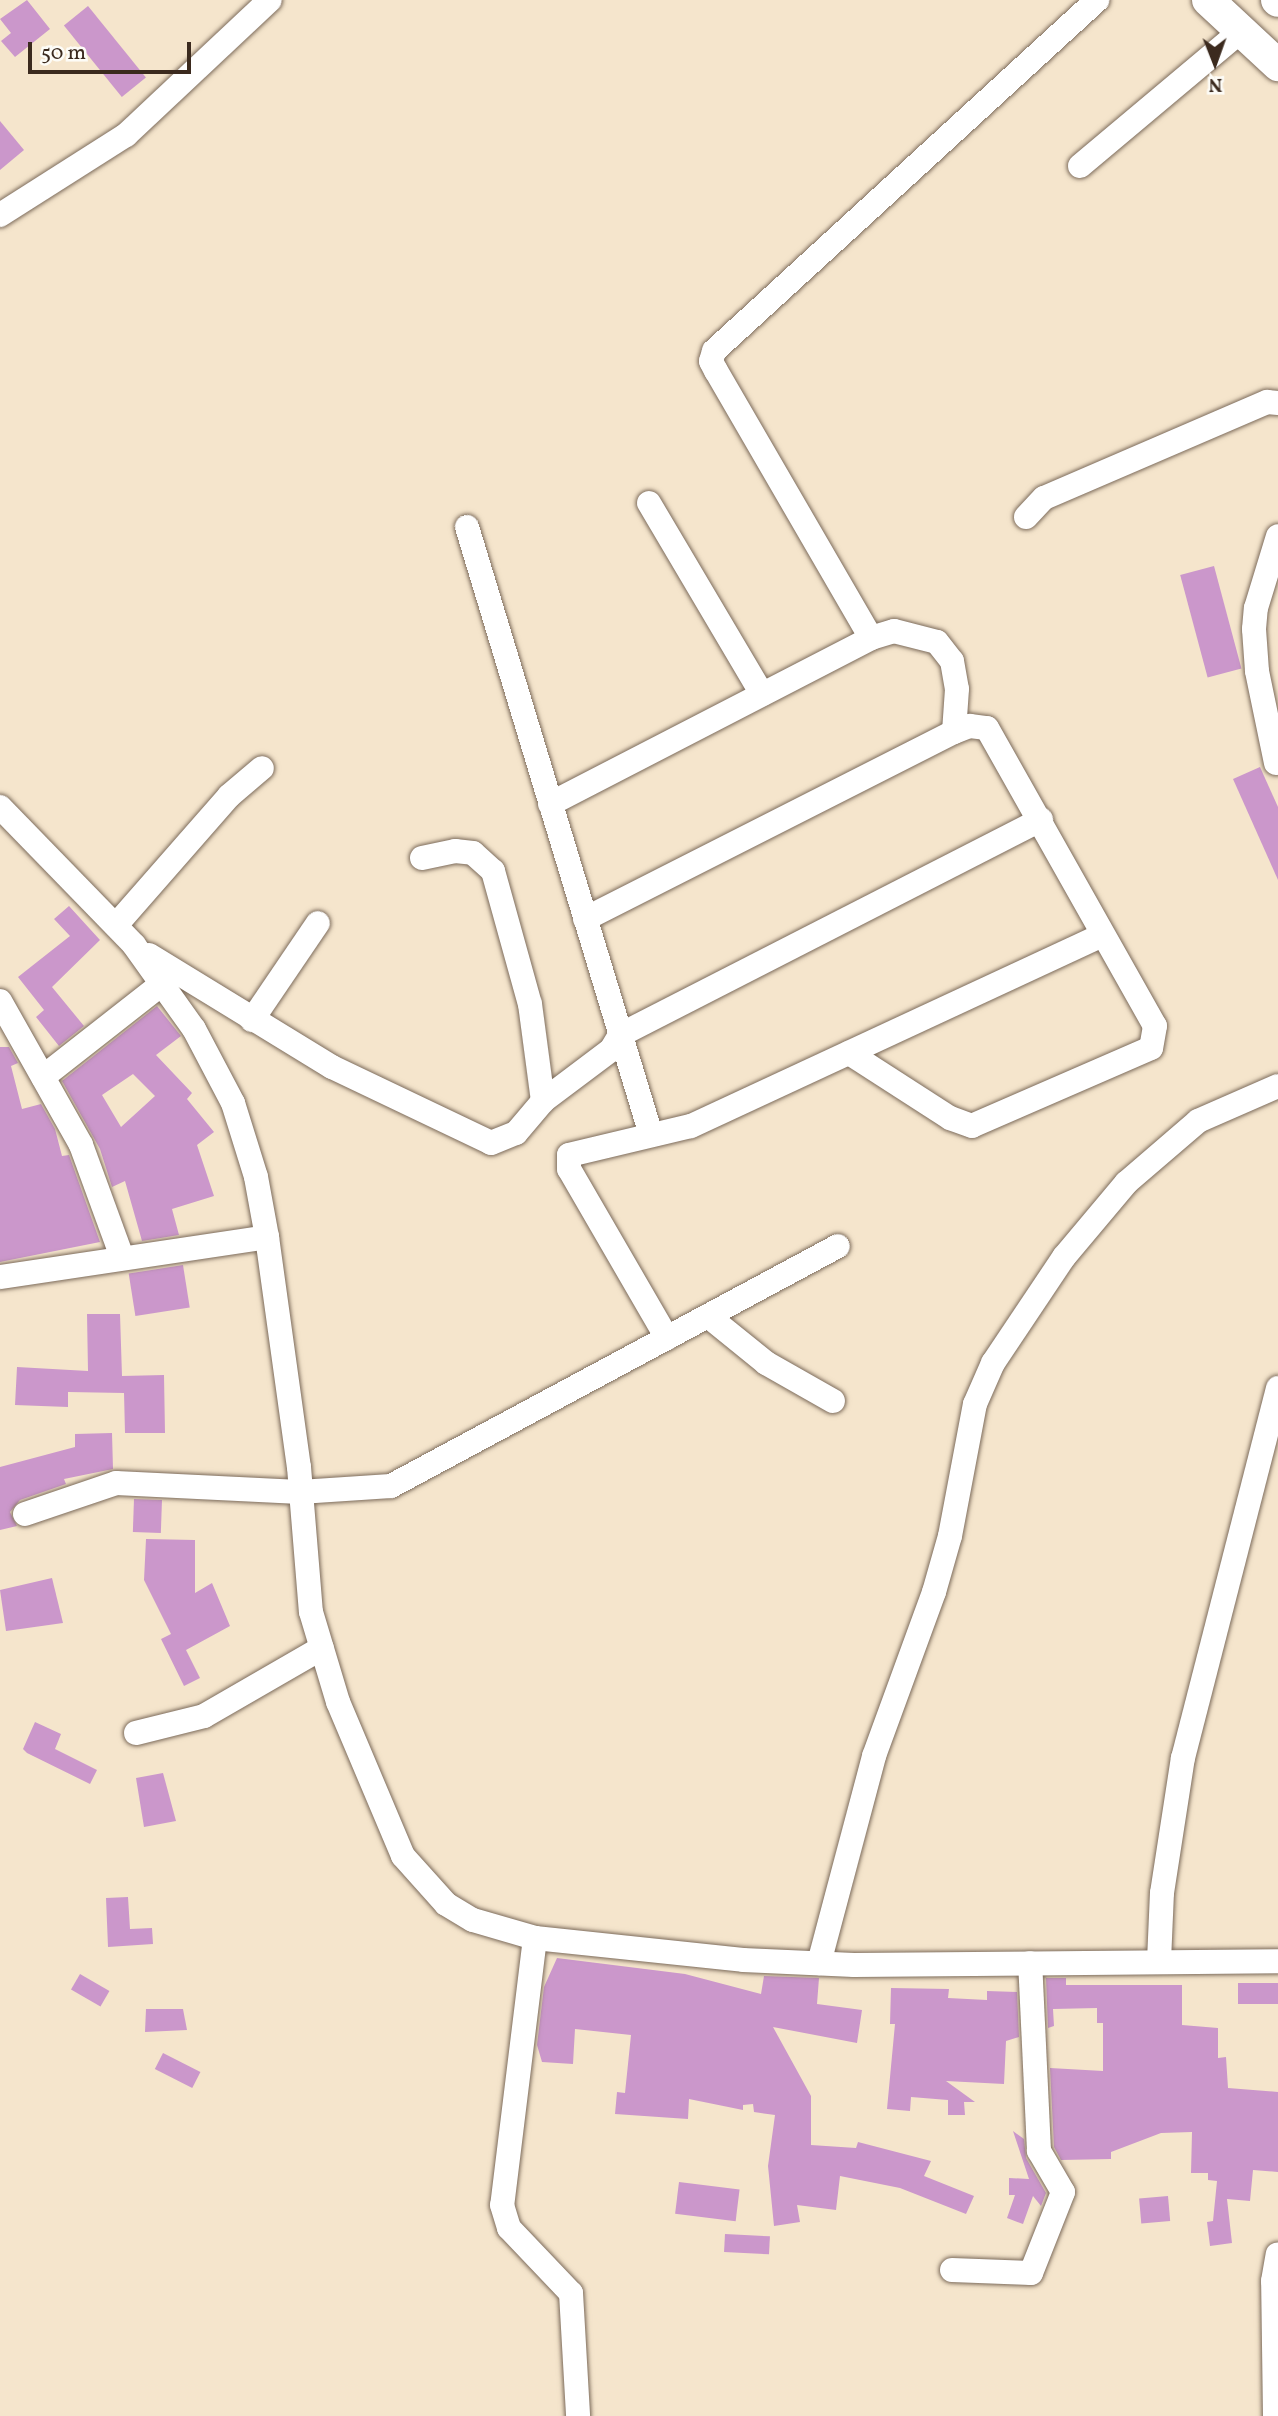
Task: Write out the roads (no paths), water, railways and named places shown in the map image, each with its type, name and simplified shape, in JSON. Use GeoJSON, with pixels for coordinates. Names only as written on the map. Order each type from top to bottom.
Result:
{"type":"FeatureCollection","features":[{"type":"Feature","properties":{"kind":"main road"},"geometry":{"type":"LineString","coordinates":[[1208,0],[1278,65]]}},
{"type":"Feature","properties":{"kind":"street"},"geometry":{"type":"LineString","coordinates":[[0,215],[126,135],[270,0]]}},
{"type":"Feature","properties":{"kind":"street"},"geometry":{"type":"LineString","coordinates":[[871,638],[716,371],[711,361],[714,351],[1097,0]]}},
{"type":"Feature","properties":{"kind":"street"},"geometry":{"type":"LineString","coordinates":[[1080,166],[1241,31]]}},
{"type":"Feature","properties":{"kind":"street"},"geometry":{"type":"LineString","coordinates":[[1026,517],[1049,495],[1267,402],[1278,403]]}},
{"type":"Feature","properties":{"kind":"street"},"geometry":{"type":"LineString","coordinates":[[649,503],[762,694]]}},
{"type":"Feature","properties":{"kind":"street"},"geometry":{"type":"LineString","coordinates":[[467,527],[651,1135]]}},
{"type":"Feature","properties":{"kind":"street"},"geometry":{"type":"LineString","coordinates":[[1276,763],[1255,649],[1256,608],[1272,576],[1278,536]]}},
{"type":"Feature","properties":{"kind":"street"},"geometry":{"type":"LineString","coordinates":[[550,804],[871,638],[894,631],[937,642],[952,661],[957,689],[954,733]]}},
{"type":"Feature","properties":{"kind":"street"},"geometry":{"type":"LineString","coordinates":[[585,919],[954,733],[978,725],[993,733],[1101,936],[1155,1026],[1150,1048],[972,1125],[950,1118],[849,1053]]}},
{"type":"Feature","properties":{"kind":"street"},"geometry":{"type":"LineString","coordinates":[[117,924],[229,796],[262,768]]}},
{"type":"Feature","properties":{"kind":"street"},"geometry":{"type":"LineString","coordinates":[[0,807],[117,924],[134,945],[163,983],[233,1103],[256,1177],[267,1237],[300,1492],[312,1612],[338,1702],[403,1856],[446,1904],[473,1920],[535,1938],[743,1961],[1278,1961]]}},
{"type":"Feature","properties":{"kind":"street"},"geometry":{"type":"LineString","coordinates":[[134,945],[332,1067],[491,1143],[516,1133],[543,1101],[611,1050],[620,1035],[1041,820]]}},
{"type":"Feature","properties":{"kind":"street"},"geometry":{"type":"LineString","coordinates":[[422,859],[455,851],[473,853],[493,871],[530,1004],[543,1101]]}},
{"type":"Feature","properties":{"kind":"street"},"geometry":{"type":"LineString","coordinates":[[252,1020],[318,923]]}},
{"type":"Feature","properties":{"kind":"street"},"geometry":{"type":"LineString","coordinates":[[667,1338],[568,1161],[575,1151],[691,1126],[1101,936]]}},
{"type":"Feature","properties":{"kind":"street"},"geometry":{"type":"LineString","coordinates":[[43,1077],[163,983]]}},
{"type":"Feature","properties":{"kind":"street"},"geometry":{"type":"LineString","coordinates":[[0,1001],[81,1145],[122,1257]]}},
{"type":"Feature","properties":{"kind":"street"},"geometry":{"type":"LineString","coordinates":[[819,1963],[874,1756],[934,1592],[950,1536],[975,1404],[993,1363],[1064,1257],[1126,1183],[1198,1121],[1278,1086]]}},
{"type":"Feature","properties":{"kind":"street"},"geometry":{"type":"LineString","coordinates":[[0,1277],[267,1237]]}},
{"type":"Feature","properties":{"kind":"street"},"geometry":{"type":"LineString","coordinates":[[25,1514],[116,1483],[300,1492],[376,1489],[406,1480],[838,1246]]}},
{"type":"Feature","properties":{"kind":"street"},"geometry":{"type":"LineString","coordinates":[[708,1316],[766,1363],[833,1401]]}},
{"type":"Feature","properties":{"kind":"street"},"geometry":{"type":"LineString","coordinates":[[1159,1962],[1162,1893],[1182,1758],[1278,1388]]}},
{"type":"Feature","properties":{"kind":"street"},"geometry":{"type":"LineString","coordinates":[[136,1733],[204,1716],[322,1648]]}},
{"type":"Feature","properties":{"kind":"street"},"geometry":{"type":"LineString","coordinates":[[535,1938],[502,2205],[509,2228],[571,2293],[578,2416]]}},
{"type":"Feature","properties":{"kind":"street"},"geometry":{"type":"LineString","coordinates":[[952,2270],[1031,2273],[1063,2192],[1039,2151],[1030,1963]]}},
{"type":"Feature","properties":{"kind":"street"},"geometry":{"type":"LineString","coordinates":[[1275,2416],[1273,2281],[1278,2254]]}}]}
